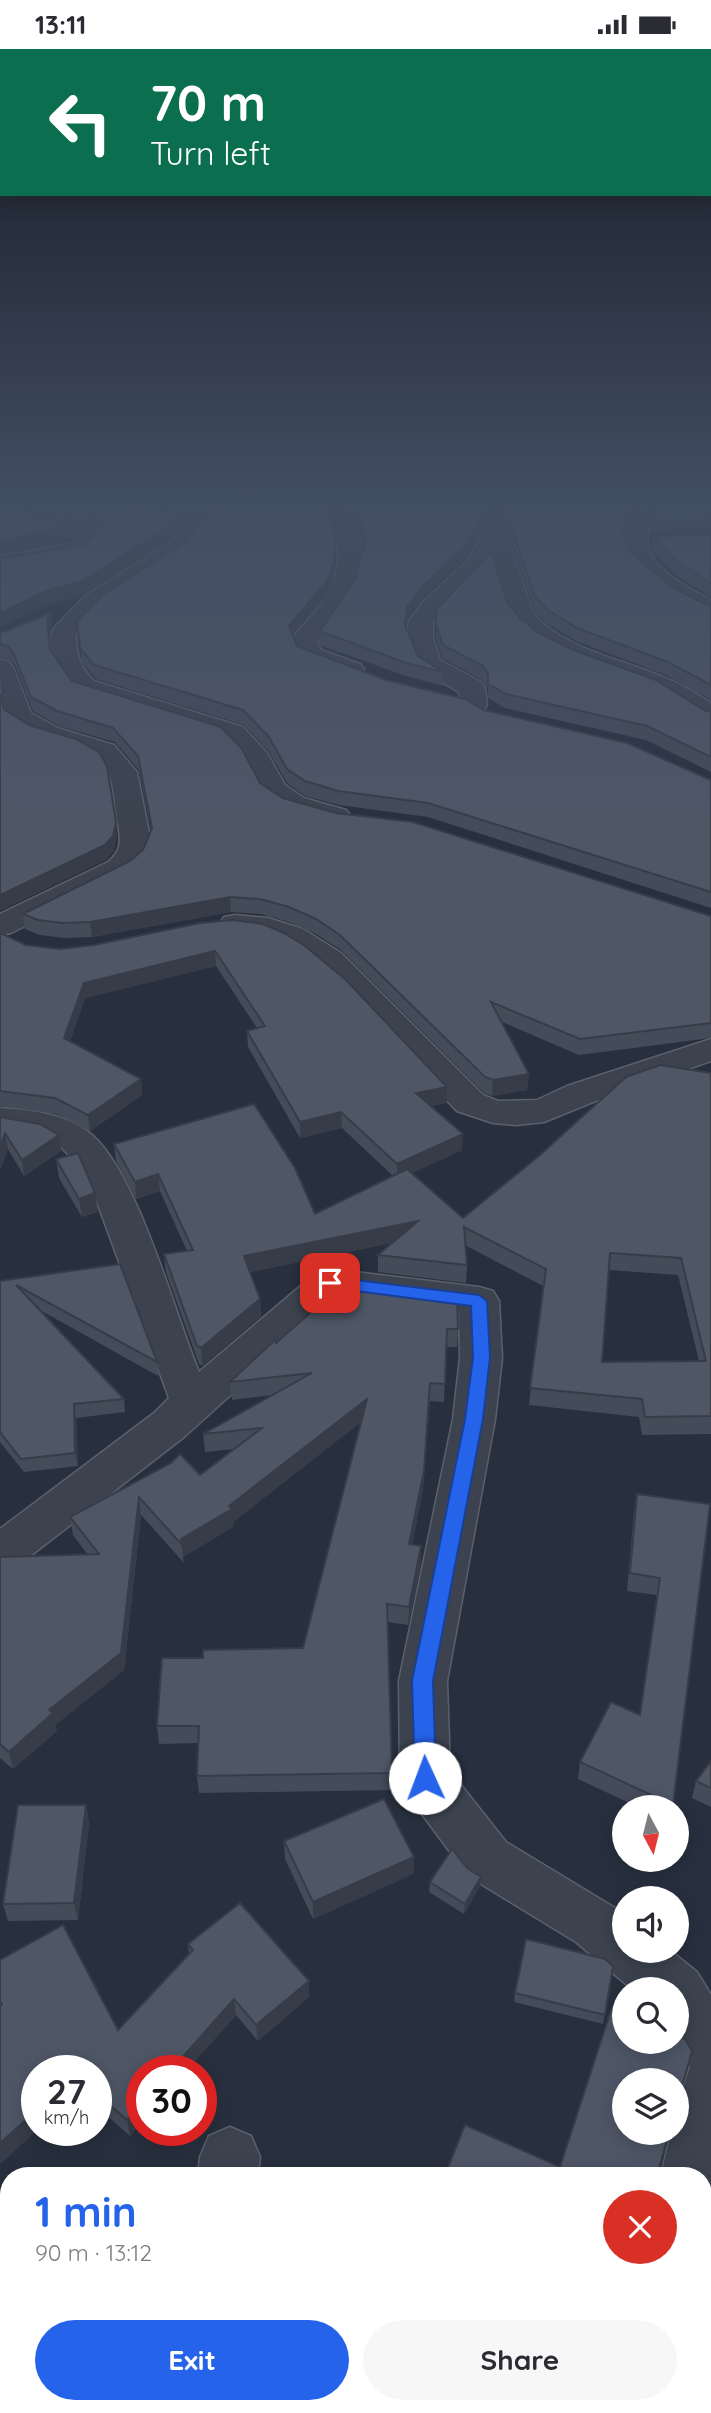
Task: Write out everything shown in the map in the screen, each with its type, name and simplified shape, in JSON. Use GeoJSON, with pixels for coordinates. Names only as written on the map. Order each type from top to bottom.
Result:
{"type":"FeatureCollection","features":[{"type":"Feature","properties":{"kind":"street"},"geometry":{"type":"LineString","coordinates":[[47,617],[72,608]]}},
{"type":"Feature","properties":{"kind":"street"},"geometry":{"type":"LineString","coordinates":[[87,608],[64,632],[63,651],[69,671],[85,687],[233,733],[257,759],[273,789],[294,804],[359,818]]}},
{"type":"Feature","properties":{"kind":"street"},"geometry":{"type":"LineString","coordinates":[[330,608],[304,641],[304,647],[312,655],[372,677]]}},
{"type":"Feature","properties":{"kind":"street"},"geometry":{"type":"LineString","coordinates":[[431,608],[421,621],[419,630],[429,664],[472,688],[484,710],[435,695]]}},
{"type":"Feature","properties":{"kind":"street"},"geometry":{"type":"LineString","coordinates":[[519,608],[530,626],[555,642],[666,687],[711,716]]}},
{"type":"Feature","properties":{"kind":"street"},"geometry":{"type":"LineString","coordinates":[[0,667],[19,718],[48,734],[104,751],[123,772],[136,843],[131,858],[119,868],[7,934]]}},
{"type":"Feature","properties":{"kind":"street"},"geometry":{"type":"LineString","coordinates":[[211,926],[231,924],[268,929],[292,936],[310,946],[330,960],[470,1103],[493,1112],[516,1114],[544,1111],[580,1094],[711,1049]]}},
{"type":"Feature","properties":{"kind":"street"},"geometry":{"type":"LineString","coordinates":[[0,1119],[36,1122],[55,1128],[85,1148],[95,1162],[115,1199],[192,1402]]}},
{"type":"Feature","properties":{"kind":"street"},"geometry":{"type":"LineString","coordinates":[[0,1554],[169,1425],[330,1283],[479,1301],[481,1357],[474,1419],[422,1681],[425,1778],[487,1859],[595,1924],[612,1938]]}},
{"type":"Feature","properties":{"kind":"street"},"geometry":{"type":"LineString","coordinates":[[643,1963],[659,1977]]}},
{"type":"Feature","properties":{"kind":"street"},"geometry":{"type":"LineString","coordinates":[[689,2012],[711,2048]]}},
{"type":"Feature","properties":{"kind":"street"},"geometry":{"type":"LineString","coordinates":[[693,2167],[711,2087]]}},
{"type":"Feature","properties":{"kind":"building"},"geometry":{"type":"Polygon","coordinates":[[[90,608],[304,608],[289,626],[297,646],[386,680],[465,699],[484,710],[627,743],[711,780],[711,892],[428,803],[338,791],[305,781],[287,769],[269,737],[243,710],[94,665],[80,648],[77,621],[90,608]]]}},
{"type":"Feature","properties":{"kind":"building"},"geometry":{"type":"Polygon","coordinates":[[[335,608],[407,608],[405,625],[418,656],[443,672],[406,663],[320,631],[335,608]]]}},
{"type":"Feature","properties":{"kind":"building"},"geometry":{"type":"Polygon","coordinates":[[[512,608],[537,632],[576,651],[656,680],[711,712],[711,757],[647,726],[506,694],[488,684],[488,674],[483,666],[443,645],[436,624],[436,610],[512,608]]]}},
{"type":"Feature","properties":{"kind":"building"},"geometry":{"type":"Polygon","coordinates":[[[546,608],[711,608],[711,685],[668,662],[577,628],[546,608]]]}},
{"type":"Feature","properties":{"kind":"building"},"geometry":{"type":"Polygon","coordinates":[[[51,613],[47,619],[50,650],[72,681],[221,727],[242,749],[260,783],[283,798],[336,813],[413,822],[711,916],[711,1023],[580,1039],[491,1002],[529,1074],[493,1080],[485,1077],[340,935],[316,919],[289,907],[260,899],[230,897],[90,922],[62,923],[38,920],[23,914],[130,861],[143,850],[152,828],[138,756],[113,728],[57,711],[31,697],[13,652],[8,646],[0,644],[0,633],[51,613]]]}},
{"type":"Feature","properties":{"kind":"building"},"geometry":{"type":"Polygon","coordinates":[[[0,694],[4,709],[29,725],[76,739],[100,753],[107,767],[116,822],[113,836],[105,845],[0,895],[0,694]]]}},
{"type":"Feature","properties":{"kind":"building"},"geometry":{"type":"Polygon","coordinates":[[[232,920],[263,924],[284,933],[305,946],[346,980],[447,1087],[416,1093],[463,1134],[397,1164],[341,1112],[300,1122],[247,1031],[265,1026],[215,951],[84,983],[64,1038],[141,1079],[88,1115],[55,1098],[0,1091],[0,933],[26,945],[60,949],[94,945],[200,923],[232,920]]]}},
{"type":"Feature","properties":{"kind":"building"},"geometry":{"type":"Polygon","coordinates":[[[660,1065],[711,1073],[711,1416],[645,1417],[642,1399],[530,1388],[546,1269],[464,1227],[467,1265],[378,1255],[418,1221],[244,1256],[260,1299],[201,1348],[197,1346],[164,1254],[193,1250],[158,1174],[135,1182],[114,1144],[254,1104],[295,1168],[315,1214],[407,1169],[463,1218],[540,1155],[626,1077],[660,1065]],[[610,1253],[602,1362],[706,1361],[681,1258],[610,1253]]]}},
{"type":"Feature","properties":{"kind":"building"},"geometry":{"type":"Polygon","coordinates":[[[0,1117],[40,1124],[59,1135],[22,1160],[5,1133],[0,1147],[0,1117]]]}},
{"type":"Feature","properties":{"kind":"building"},"geometry":{"type":"Polygon","coordinates":[[[78,1153],[95,1193],[79,1199],[56,1159],[78,1153]]]}},
{"type":"Feature","properties":{"kind":"building"},"geometry":{"type":"Polygon","coordinates":[[[120,1264],[157,1362],[16,1285],[124,1399],[74,1404],[75,1453],[21,1459],[0,1432],[0,1281],[120,1264]]]}},
{"type":"Feature","properties":{"kind":"building"},"geometry":{"type":"Polygon","coordinates":[[[344,1283],[457,1297],[458,1329],[447,1329],[445,1384],[430,1383],[424,1471],[409,1544],[421,1546],[409,1607],[387,1604],[392,1773],[197,1776],[199,1726],[157,1726],[162,1658],[203,1658],[203,1650],[303,1648],[367,1399],[229,1506],[232,1509],[181,1539],[182,1545],[139,1497],[121,1653],[49,1710],[53,1713],[9,1752],[0,1744],[0,1557],[99,1554],[70,1517],[171,1463],[180,1454],[200,1475],[262,1428],[203,1434],[312,1373],[230,1382],[275,1340],[276,1343],[344,1283]]]}},
{"type":"Feature","properties":{"kind":"building"},"geometry":{"type":"Polygon","coordinates":[[[637,1494],[710,1504],[674,1795],[651,1795],[580,1762],[611,1702],[640,1715],[660,1578],[630,1573],[637,1494]]]}},
{"type":"Feature","properties":{"kind":"building"},"geometry":{"type":"Polygon","coordinates":[[[711,1761],[711,1788],[696,1781],[711,1761]]]}},
{"type":"Feature","properties":{"kind":"building"},"geometry":{"type":"Polygon","coordinates":[[[384,1799],[414,1857],[313,1902],[284,1841],[384,1799]]]}},
{"type":"Feature","properties":{"kind":"building"},"geometry":{"type":"Polygon","coordinates":[[[18,1805],[86,1805],[74,1903],[3,1904],[18,1805]]]}},
{"type":"Feature","properties":{"kind":"building"},"geometry":{"type":"Polygon","coordinates":[[[452,1849],[467,1868],[481,1877],[465,1904],[430,1882],[452,1849]]]}},
{"type":"Feature","properties":{"kind":"building"},"geometry":{"type":"Polygon","coordinates":[[[240,1903],[309,1981],[256,2025],[234,1999],[184,2055],[126,2055],[126,2119],[112,2107],[112,2055],[21,2055],[21,2124],[0,2143],[0,1960],[63,1925],[118,2030],[193,1950],[188,1944],[240,1903]]]}},
{"type":"Feature","properties":{"kind":"building"},"geometry":{"type":"Polygon","coordinates":[[[526,1939],[605,1959],[613,1966],[605,2015],[515,1993],[526,1939]]]}},
{"type":"Feature","properties":{"kind":"building"},"geometry":{"type":"Polygon","coordinates":[[[611,2010],[612,2054],[689,2054],[689,2046],[692,2051],[687,2068],[612,2068],[612,2145],[666,2145],[659,2167],[560,2167],[611,2010]]]}},
{"type":"Feature","properties":{"kind":"building"},"geometry":{"type":"Polygon","coordinates":[[[465,2125],[560,2167],[448,2167],[465,2125]]]}},
{"type":"Feature","properties":{"kind":"route"},"geometry":{"type":"LineString","coordinates":[[330,1283],[479,1301],[481,1357],[474,1419],[422,1681],[425,1778]]}}]}
